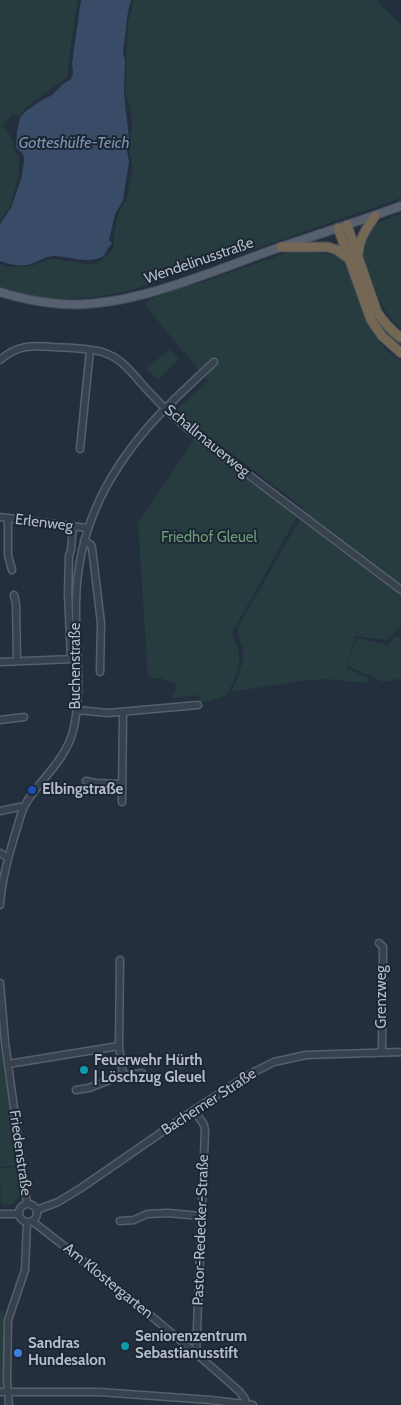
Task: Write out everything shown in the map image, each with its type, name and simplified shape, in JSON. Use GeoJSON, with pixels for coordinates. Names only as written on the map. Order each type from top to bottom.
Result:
{"type":"FeatureCollection","features":[{"type":"Feature","properties":{"kind":"highway"},"geometry":{"type":"LineString","coordinates":[[375,216],[362,236],[354,258],[371,320],[382,336],[401,353]]}},
{"type":"Feature","properties":{"kind":"highway"},"geometry":{"type":"LineString","coordinates":[[343,227],[377,312],[384,323],[401,338]]}},
{"type":"Feature","properties":{"kind":"highway"},"geometry":{"type":"LineString","coordinates":[[281,247],[328,247],[354,258]]}},
{"type":"Feature","properties":{"kind":"main road","name":"Wendelinusstraße"},"geometry":{"type":"LineString","coordinates":[[0,292],[37,301],[60,304],[88,304],[131,298],[180,283],[401,206]]}},
{"type":"Feature","properties":{"kind":"street","name":"Schallmauerweg"},"geometry":{"type":"LineString","coordinates":[[0,360],[7,354],[20,348],[33,345],[103,352],[119,361],[192,433],[401,590]]}},
{"type":"Feature","properties":{"kind":"street"},"geometry":{"type":"LineString","coordinates":[[80,449],[90,350]]}},
{"type":"Feature","properties":{"kind":"street","name":"Buchenstraße"},"geometry":{"type":"LineString","coordinates":[[74,659],[77,582],[87,528],[99,499],[114,473],[136,442],[166,409],[214,362]]}},
{"type":"Feature","properties":{"kind":"street","name":"Erlenweg"},"geometry":{"type":"LineString","coordinates":[[0,518],[87,528]]}},
{"type":"Feature","properties":{"kind":"street"},"geometry":{"type":"LineString","coordinates":[[8,519],[8,555],[12,570]]}},
{"type":"Feature","properties":{"kind":"street","name":"Buchenstraße"},"geometry":{"type":"LineString","coordinates":[[23,808],[59,760],[73,733],[77,710],[68,594],[69,556],[73,526]]}},
{"type":"Feature","properties":{"kind":"street","name":"Buchenstraße"},"geometry":{"type":"LineString","coordinates":[[84,540],[92,548],[99,600],[101,623],[100,672]]}},
{"type":"Feature","properties":{"kind":"street"},"geometry":{"type":"LineString","coordinates":[[14,595],[18,661]]}},
{"type":"Feature","properties":{"kind":"street"},"geometry":{"type":"LineString","coordinates":[[0,662],[74,659]]}},
{"type":"Feature","properties":{"kind":"street"},"geometry":{"type":"LineString","coordinates":[[77,710],[102,714],[198,706]]}},
{"type":"Feature","properties":{"kind":"street"},"geometry":{"type":"LineString","coordinates":[[122,802],[123,712]]}},
{"type":"Feature","properties":{"kind":"street"},"geometry":{"type":"LineString","coordinates":[[0,720],[24,717]]}},
{"type":"Feature","properties":{"kind":"street"},"geometry":{"type":"LineString","coordinates":[[86,781],[122,784]]}},
{"type":"Feature","properties":{"kind":"street"},"geometry":{"type":"LineString","coordinates":[[0,811],[19,807],[23,808],[4,874],[0,905]]}},
{"type":"Feature","properties":{"kind":"street"},"geometry":{"type":"LineString","coordinates":[[0,853],[8,858]]}},
{"type":"Feature","properties":{"kind":"street","name":"Grenzweg"},"geometry":{"type":"LineString","coordinates":[[379,944],[383,947],[382,1052]]}},
{"type":"Feature","properties":{"kind":"street"},"geometry":{"type":"LineString","coordinates":[[120,960],[119,1046],[123,1075]]}},
{"type":"Feature","properties":{"kind":"street","name":"Friedenstraße"},"geometry":{"type":"LineString","coordinates":[[0,984],[26,1204]]}},
{"type":"Feature","properties":{"kind":"street"},"geometry":{"type":"LineString","coordinates":[[8,1064],[119,1046]]}},
{"type":"Feature","properties":{"kind":"street","name":"Bachemer Straße"},"geometry":{"type":"LineString","coordinates":[[37,1210],[58,1202],[81,1188],[194,1110],[250,1074],[274,1062],[306,1055],[401,1052]]}},
{"type":"Feature","properties":{"kind":"street"},"geometry":{"type":"LineString","coordinates":[[76,1090],[89,1088],[123,1075],[142,1073]]}},
{"type":"Feature","properties":{"kind":"street","name":"Pastor-Redecker-Straße"},"geometry":{"type":"LineString","coordinates":[[194,1110],[205,1128],[196,1353]]}},
{"type":"Feature","properties":{"kind":"street"},"geometry":{"type":"LineString","coordinates":[[9,1405],[8,1320],[25,1270],[30,1222],[37,1215],[37,1210],[33,1205],[26,1204],[20,1208],[18,1214],[21,1220],[30,1222]]}},
{"type":"Feature","properties":{"kind":"street"},"geometry":{"type":"LineString","coordinates":[[120,1221],[134,1220],[147,1214],[168,1213],[202,1216]]}},
{"type":"Feature","properties":{"kind":"street"},"geometry":{"type":"LineString","coordinates":[[0,1214],[18,1214]]}},
{"type":"Feature","properties":{"kind":"street","name":"Am Klostergarten"},"geometry":{"type":"LineString","coordinates":[[30,1222],[94,1268],[196,1353],[240,1392],[250,1404]]}},
{"type":"Feature","properties":{"kind":"street"},"geometry":{"type":"LineString","coordinates":[[0,1392],[106,1392],[250,1404]]}},
{"type":"Feature","properties":{"kind":"green space"},"geometry":{"type":"Polygon","coordinates":[[[0,0],[78,0],[67,77],[25,108],[20,115],[12,115],[3,125],[13,140],[13,148],[18,156],[19,164],[18,178],[10,207],[0,221],[0,0]]]}},
{"type":"Feature","properties":{"kind":"green space"},"geometry":{"type":"Polygon","coordinates":[[[134,0],[378,0],[401,25],[401,198],[235,256],[227,249],[206,256],[209,265],[179,269],[166,279],[128,291],[95,297],[55,299],[0,287],[0,264],[9,267],[29,267],[52,259],[96,264],[111,252],[114,245],[116,222],[120,209],[126,201],[133,169],[129,149],[132,120],[126,92],[126,56],[128,25],[134,0]]]}},
{"type":"Feature","properties":{"kind":"green space"},"geometry":{"type":"Polygon","coordinates":[[[401,214],[401,328],[390,317],[379,299],[367,266],[363,248],[366,236],[376,224],[401,214]]]}},
{"type":"Feature","properties":{"kind":"green space"},"geometry":{"type":"Polygon","coordinates":[[[311,251],[336,256],[344,262],[371,330],[385,349],[401,361],[401,586],[300,514],[304,508],[175,411],[208,381],[144,304],[160,294],[209,280],[289,252],[311,251]]]}},
{"type":"Feature","properties":{"kind":"green space"},"geometry":{"type":"Polygon","coordinates":[[[170,349],[179,359],[158,379],[146,369],[170,349]]]}},
{"type":"Feature","properties":{"kind":"green space","name":"Friedhof Gleuel"},"geometry":{"type":"Polygon","coordinates":[[[195,438],[298,515],[232,633],[238,651],[239,664],[228,694],[210,701],[200,702],[199,695],[174,698],[177,685],[160,678],[155,679],[148,676],[138,523],[195,438]]]}},
{"type":"Feature","properties":{"kind":"green space"},"geometry":{"type":"Polygon","coordinates":[[[300,519],[401,594],[401,627],[386,640],[356,636],[346,668],[368,678],[367,683],[327,679],[299,681],[231,692],[241,670],[243,658],[238,627],[300,519]]]}},
{"type":"Feature","properties":{"kind":"green space"},"geometry":{"type":"Polygon","coordinates":[[[396,636],[401,637],[401,678],[384,682],[347,666],[357,638],[388,645],[396,636]]]}},
{"type":"Feature","properties":{"kind":"green space"},"geometry":{"type":"Polygon","coordinates":[[[1,1046],[17,1165],[2,1167],[0,1166],[1,1046]]]}},
{"type":"Feature","properties":{"kind":"green space"},"geometry":{"type":"Polygon","coordinates":[[[168,1051],[185,1052],[184,1069],[175,1073],[169,1065],[168,1051]]]}},
{"type":"Feature","properties":{"kind":"green space"},"geometry":{"type":"Polygon","coordinates":[[[18,1166],[21,1194],[13,1204],[1,1205],[0,1169],[18,1166]]]}},
{"type":"Feature","properties":{"kind":"green space"},"geometry":{"type":"Polygon","coordinates":[[[0,1310],[3,1311],[5,1368],[3,1388],[0,1388],[0,1310]]]}},
{"type":"Feature","properties":{"kind":"water","name":"Gotteshülfe-Teich"},"geometry":{"type":"Polygon","coordinates":[[[81,0],[131,0],[123,53],[125,61],[124,94],[129,139],[127,151],[129,161],[123,200],[115,214],[109,240],[112,243],[104,256],[97,259],[84,260],[53,256],[27,265],[8,264],[0,261],[0,224],[11,208],[22,176],[23,154],[16,147],[20,118],[25,112],[52,95],[71,79],[81,0]]]}},
{"type":"Feature","properties":{"kind":"place","name":"Elbingstraße"},"geometry":{"type":"Point","coordinates":[32,790]}},
{"type":"Feature","properties":{"kind":"place","name":"Feuerwehr Hürth | Löschzug Gleuel"},"geometry":{"type":"Point","coordinates":[84,1070]}},
{"type":"Feature","properties":{"kind":"place","name":"Seniorenzentrum Sebastianusstift"},"geometry":{"type":"Point","coordinates":[125,1346]}},
{"type":"Feature","properties":{"kind":"place","name":"Sandras Hundesalon"},"geometry":{"type":"Point","coordinates":[18,1353]}}]}
